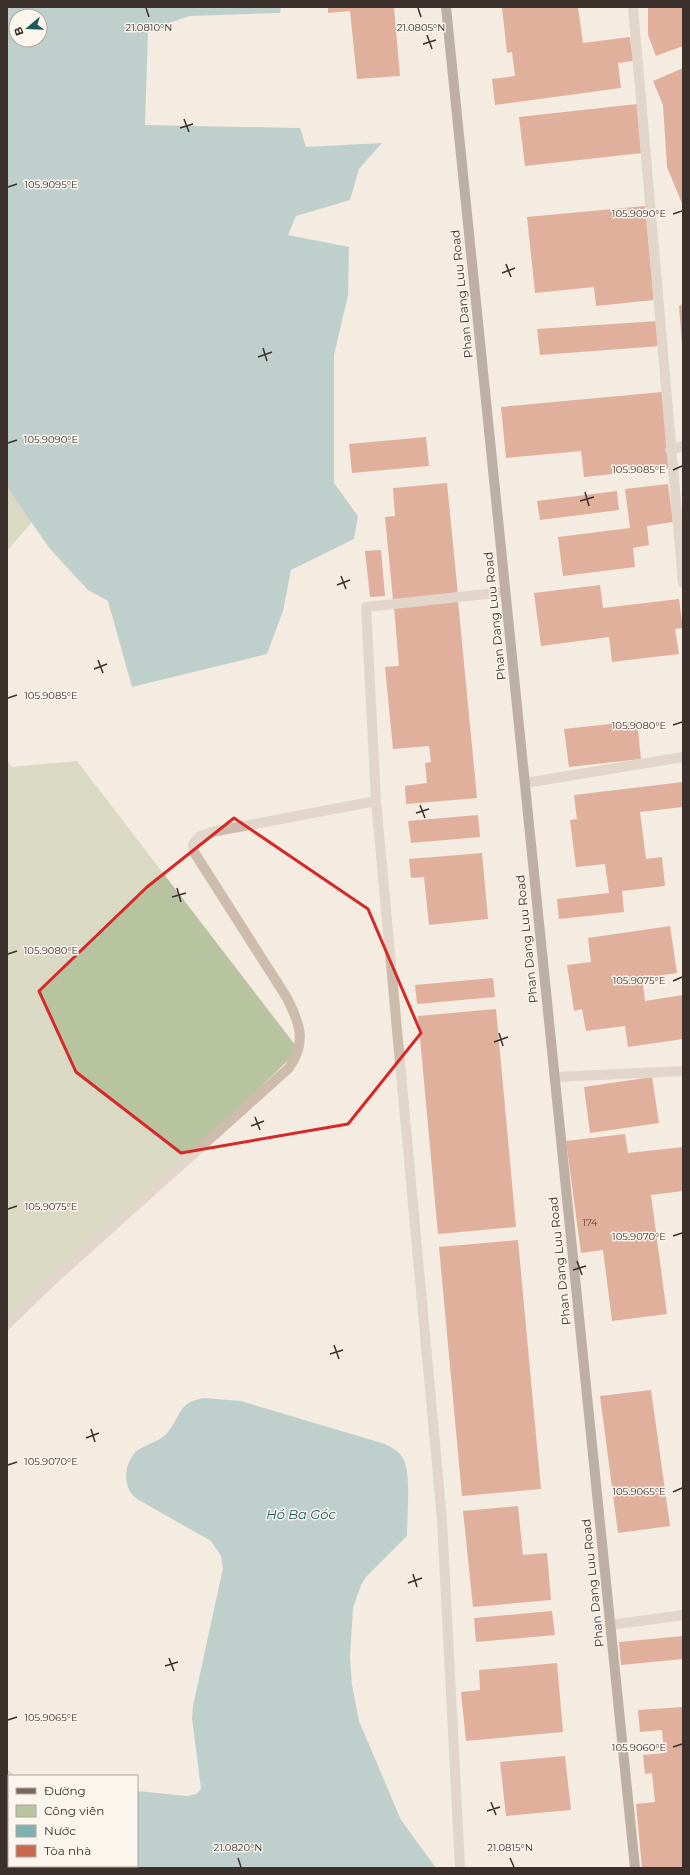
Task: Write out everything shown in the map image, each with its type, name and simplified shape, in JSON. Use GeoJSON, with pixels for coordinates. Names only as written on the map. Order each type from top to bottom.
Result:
{"type":"FeatureCollection","features":[{"type":"Feature","properties":{"kind":"main road","name":"Phan Dang Luu Road"},"geometry":{"type":"LineString","coordinates":[[446,7],[635,1868]]}},
{"type":"Feature","properties":{"kind":"street"},"geometry":{"type":"LineString","coordinates":[[633,7],[670,450],[683,583]]}},
{"type":"Feature","properties":{"kind":"street"},"geometry":{"type":"LineString","coordinates":[[670,450],[683,446]]}},
{"type":"Feature","properties":{"kind":"street"},"geometry":{"type":"LineString","coordinates":[[460,1868],[442,1520],[376,801],[366,607],[505,592]]}},
{"type":"Feature","properties":{"kind":"street"},"geometry":{"type":"LineString","coordinates":[[525,783],[683,757]]}},
{"type":"Feature","properties":{"kind":"street"},"geometry":{"type":"LineString","coordinates":[[7,1321],[289,1068],[299,1050],[301,1038],[298,1019],[287,998],[194,852],[194,844],[200,836],[212,832],[376,801]]}},
{"type":"Feature","properties":{"kind":"street"},"geometry":{"type":"LineString","coordinates":[[555,1077],[683,1071]]}},
{"type":"Feature","properties":{"kind":"street"},"geometry":{"type":"LineString","coordinates":[[610,1625],[683,1615]]}},
{"type":"Feature","properties":{"kind":"highlighted area"},"geometry":{"type":"Polygon","coordinates":[[[234,818],[368,909],[421,1033],[348,1124],[181,1153],[76,1072],[39,991],[147,887],[234,818]]]}},
{"type":"Feature","properties":{"kind":"green space"},"geometry":{"type":"Polygon","coordinates":[[[7,487],[32,522],[7,551],[7,487]]]}},
{"type":"Feature","properties":{"kind":"green space"},"geometry":{"type":"Polygon","coordinates":[[[7,759],[11,767],[77,761],[299,1050],[7,1331],[7,759]]]}},
{"type":"Feature","properties":{"kind":"green space"},"geometry":{"type":"Polygon","coordinates":[[[7,1779],[8,1867],[30,1867],[7,1868],[7,1779]]]}},
{"type":"Feature","properties":{"kind":"water"},"geometry":{"type":"Polygon","coordinates":[[[7,7],[281,7],[280,13],[190,16],[148,30],[145,125],[300,128],[306,147],[382,143],[359,169],[350,200],[296,216],[288,235],[349,247],[348,295],[334,355],[334,483],[358,516],[354,539],[291,570],[283,611],[267,654],[132,687],[108,601],[88,590],[50,549],[7,487],[7,7]]]}},
{"type":"Feature","properties":{"kind":"water","name":"Hồ Ba Góc"},"geometry":{"type":"Polygon","coordinates":[[[204,1398],[241,1401],[385,1444],[396,1450],[404,1460],[408,1486],[407,1536],[366,1577],[361,1585],[353,1608],[350,1657],[352,1685],[359,1721],[401,1820],[436,1868],[59,1868],[138,1867],[138,1791],[187,1796],[196,1794],[201,1789],[192,1718],[193,1706],[223,1568],[221,1556],[211,1541],[137,1499],[132,1494],[126,1479],[127,1468],[134,1453],[165,1435],[181,1410],[189,1403],[204,1398]]]}},
{"type":"Feature","properties":{"kind":"building"},"geometry":{"type":"Polygon","coordinates":[[[328,7],[394,7],[400,76],[357,79],[350,11],[328,13],[328,7]]]}},
{"type":"Feature","properties":{"kind":"building"},"geometry":{"type":"Polygon","coordinates":[[[502,7],[578,7],[583,43],[630,37],[633,61],[618,63],[621,88],[495,105],[492,79],[515,76],[512,52],[507,53],[502,7]]]}},
{"type":"Feature","properties":{"kind":"building"},"geometry":{"type":"Polygon","coordinates":[[[648,7],[683,7],[683,46],[656,56],[648,35],[648,7]]]}},
{"type":"Feature","properties":{"kind":"building"},"geometry":{"type":"Polygon","coordinates":[[[683,68],[683,206],[667,167],[663,105],[653,81],[683,68]]]}},
{"type":"Feature","properties":{"kind":"building"},"geometry":{"type":"Polygon","coordinates":[[[637,104],[642,153],[525,166],[519,117],[637,104]]]}},
{"type":"Feature","properties":{"kind":"building"},"geometry":{"type":"Polygon","coordinates":[[[645,206],[654,300],[596,306],[594,287],[535,293],[527,217],[645,206]]]}},
{"type":"Feature","properties":{"kind":"building"},"geometry":{"type":"Polygon","coordinates":[[[683,304],[683,345],[682,345],[679,306],[683,304]]]}},
{"type":"Feature","properties":{"kind":"building"},"geometry":{"type":"Polygon","coordinates":[[[658,321],[661,346],[540,355],[537,329],[658,321]]]}},
{"type":"Feature","properties":{"kind":"building"},"geometry":{"type":"Polygon","coordinates":[[[662,392],[670,468],[584,477],[581,451],[506,458],[501,407],[662,392]]]}},
{"type":"Feature","properties":{"kind":"building"},"geometry":{"type":"Polygon","coordinates":[[[426,437],[429,466],[352,473],[349,444],[426,437]]]}},
{"type":"Feature","properties":{"kind":"building"},"geometry":{"type":"Polygon","coordinates":[[[447,483],[458,595],[393,600],[385,517],[395,516],[393,488],[447,483]]]}},
{"type":"Feature","properties":{"kind":"building"},"geometry":{"type":"Polygon","coordinates":[[[668,484],[673,522],[647,526],[649,545],[633,548],[635,567],[563,576],[558,537],[630,528],[625,489],[668,484]]]}},
{"type":"Feature","properties":{"kind":"building"},"geometry":{"type":"Polygon","coordinates":[[[617,491],[619,510],[540,520],[537,501],[617,491]]]}},
{"type":"Feature","properties":{"kind":"building"},"geometry":{"type":"Polygon","coordinates":[[[381,550],[385,596],[370,597],[365,551],[381,550]]]}},
{"type":"Feature","properties":{"kind":"building"},"geometry":{"type":"Polygon","coordinates":[[[600,585],[603,608],[679,599],[683,628],[675,629],[679,654],[612,662],[609,637],[541,646],[534,593],[600,585]]]}},
{"type":"Feature","properties":{"kind":"building"},"geometry":{"type":"Polygon","coordinates":[[[458,601],[477,798],[406,804],[405,786],[427,783],[425,763],[431,762],[429,746],[393,749],[385,667],[399,666],[394,607],[458,601]]]}},
{"type":"Feature","properties":{"kind":"building"},"geometry":{"type":"Polygon","coordinates":[[[637,721],[641,759],[569,767],[564,729],[637,721]]]}},
{"type":"Feature","properties":{"kind":"building"},"geometry":{"type":"Polygon","coordinates":[[[683,782],[683,807],[640,812],[646,859],[662,857],[665,886],[622,891],[624,912],[559,919],[557,899],[609,893],[605,864],[576,867],[570,820],[577,819],[574,795],[683,782]]]}},
{"type":"Feature","properties":{"kind":"building"},"geometry":{"type":"Polygon","coordinates":[[[478,815],[480,837],[411,843],[408,821],[478,815]]]}},
{"type":"Feature","properties":{"kind":"building"},"geometry":{"type":"Polygon","coordinates":[[[482,853],[488,919],[429,925],[424,877],[411,878],[409,859],[482,853]]]}},
{"type":"Feature","properties":{"kind":"building"},"geometry":{"type":"Polygon","coordinates":[[[670,926],[677,973],[642,978],[645,1001],[683,995],[683,1039],[628,1047],[625,1026],[586,1031],[582,1009],[574,1011],[567,965],[591,962],[588,938],[670,926]]]}},
{"type":"Feature","properties":{"kind":"building"},"geometry":{"type":"Polygon","coordinates":[[[493,978],[495,997],[417,1004],[415,985],[493,978]]]}},
{"type":"Feature","properties":{"kind":"building"},"geometry":{"type":"Polygon","coordinates":[[[496,1009],[516,1227],[438,1234],[418,1016],[496,1009]]]}},
{"type":"Feature","properties":{"kind":"building"},"geometry":{"type":"Polygon","coordinates":[[[652,1077],[659,1123],[590,1133],[584,1087],[652,1077]]]}},
{"type":"Feature","properties":{"kind":"building"},"geometry":{"type":"Polygon","coordinates":[[[625,1134],[628,1153],[683,1147],[683,1191],[651,1195],[667,1314],[612,1321],[603,1250],[581,1253],[566,1141],[625,1134]]]}},
{"type":"Feature","properties":{"kind":"building"},"geometry":{"type":"Polygon","coordinates":[[[518,1240],[541,1489],[462,1496],[439,1247],[518,1240]]]}},
{"type":"Feature","properties":{"kind":"building"},"geometry":{"type":"Polygon","coordinates":[[[651,1390],[670,1526],[618,1533],[600,1396],[651,1390]]]}},
{"type":"Feature","properties":{"kind":"building"},"geometry":{"type":"Polygon","coordinates":[[[518,1506],[523,1555],[547,1553],[551,1600],[473,1607],[463,1511],[518,1506]]]}},
{"type":"Feature","properties":{"kind":"building"},"geometry":{"type":"Polygon","coordinates":[[[552,1611],[555,1635],[476,1642],[474,1618],[552,1611]]]}},
{"type":"Feature","properties":{"kind":"building"},"geometry":{"type":"Polygon","coordinates":[[[683,1636],[683,1659],[621,1665],[619,1642],[683,1636]]]}},
{"type":"Feature","properties":{"kind":"building"},"geometry":{"type":"Polygon","coordinates":[[[557,1663],[563,1732],[466,1741],[461,1692],[480,1690],[479,1670],[557,1663]]]}},
{"type":"Feature","properties":{"kind":"building"},"geometry":{"type":"Polygon","coordinates":[[[683,1707],[683,1868],[642,1868],[636,1804],[655,1802],[652,1773],[645,1774],[643,1755],[664,1753],[662,1730],[640,1732],[638,1710],[683,1707]]]}},
{"type":"Feature","properties":{"kind":"building"},"geometry":{"type":"Polygon","coordinates":[[[565,1756],[571,1810],[506,1816],[500,1762],[565,1756]]]}}]}
